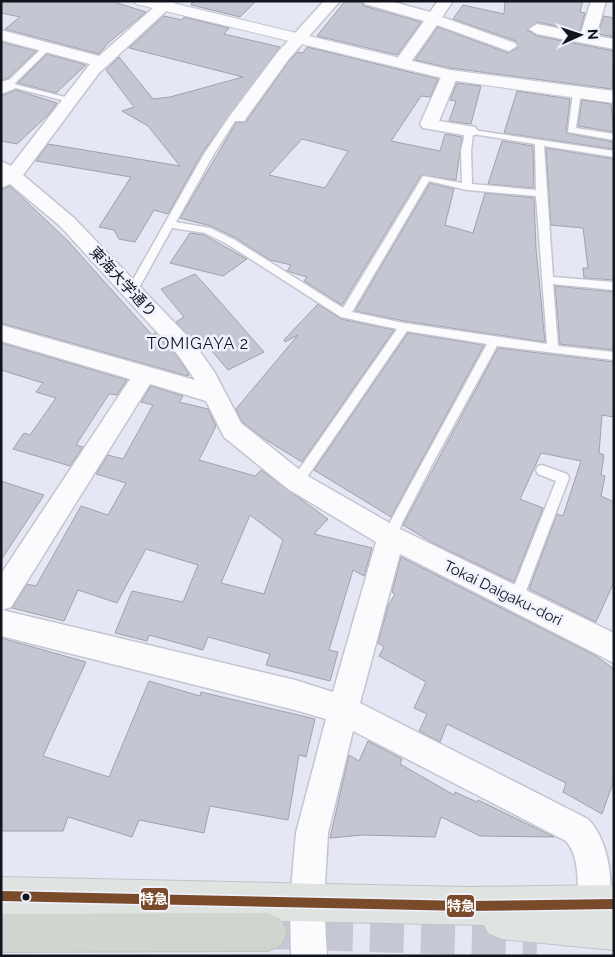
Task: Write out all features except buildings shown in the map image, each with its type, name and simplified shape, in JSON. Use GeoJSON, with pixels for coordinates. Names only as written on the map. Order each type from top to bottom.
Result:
{"type":"FeatureCollection","features":[{"type":"Feature","properties":{"kind":"highway"},"geometry":{"type":"LineString","coordinates":[[1,933],[268,932]]}},
{"type":"Feature","properties":{"kind":"main road"},"geometry":{"type":"LineString","coordinates":[[1,896],[307,901],[467,906],[499,920],[608,913]]}},
{"type":"Feature","properties":{"kind":"street"},"geometry":{"type":"LineString","coordinates":[[142,1],[167,4],[450,75],[614,97]]}},
{"type":"Feature","properties":{"kind":"street"},"geometry":{"type":"LineString","coordinates":[[238,117],[253,94],[299,38],[333,1]]}},
{"type":"Feature","properties":{"kind":"street"},"geometry":{"type":"LineString","coordinates":[[370,1],[405,9],[509,46]]}},
{"type":"Feature","properties":{"kind":"street"},"geometry":{"type":"LineString","coordinates":[[402,63],[446,1]]}},
{"type":"Feature","properties":{"kind":"street"},"geometry":{"type":"LineString","coordinates":[[587,39],[598,1]]}},
{"type":"Feature","properties":{"kind":"street"},"geometry":{"type":"LineString","coordinates":[[4,175],[18,170],[102,62],[167,4]]}},
{"type":"Feature","properties":{"kind":"street"},"geometry":{"type":"LineString","coordinates":[[537,29],[614,44]]}},
{"type":"Feature","properties":{"kind":"street"},"geometry":{"type":"LineString","coordinates":[[1,35],[102,62]]}},
{"type":"Feature","properties":{"kind":"street"},"geometry":{"type":"LineString","coordinates":[[450,75],[429,124],[469,131]]}},
{"type":"Feature","properties":{"kind":"street","name":"東海大学通り"},"geometry":{"type":"LineString","coordinates":[[4,175],[67,222],[130,292],[186,349],[207,379],[232,430],[297,482],[391,538]]}},
{"type":"Feature","properties":{"kind":"street"},"geometry":{"type":"LineString","coordinates":[[1,333],[213,394]]}},
{"type":"Feature","properties":{"kind":"street"},"geometry":{"type":"LineString","coordinates":[[1,598],[144,375]]}},
{"type":"Feature","properties":{"kind":"street"},"geometry":{"type":"LineString","coordinates":[[309,956],[307,901],[312,833],[343,710],[391,538]]}},
{"type":"Feature","properties":{"kind":"street","name":"Tokai Daigaku-dori"},"geometry":{"type":"LineString","coordinates":[[391,538],[516,599],[611,641]]}},
{"type":"Feature","properties":{"kind":"street"},"geometry":{"type":"LineString","coordinates":[[1,623],[295,695],[343,710],[577,830],[585,837],[608,913]]}},
{"type":"Feature","properties":{"kind":"lane"},"geometry":{"type":"LineString","coordinates":[[4,87],[48,47]]}},
{"type":"Feature","properties":{"kind":"lane"},"geometry":{"type":"LineString","coordinates":[[4,87],[70,101]]}},
{"type":"Feature","properties":{"kind":"lane"},"geometry":{"type":"LineString","coordinates":[[578,93],[571,130],[614,137]]}},
{"type":"Feature","properties":{"kind":"lane"},"geometry":{"type":"LineString","coordinates":[[130,292],[209,154],[232,119],[238,117]]}},
{"type":"Feature","properties":{"kind":"lane"},"geometry":{"type":"LineString","coordinates":[[467,187],[466,151],[469,131],[614,154]]}},
{"type":"Feature","properties":{"kind":"lane"},"geometry":{"type":"LineString","coordinates":[[540,142],[541,193],[553,350]]}},
{"type":"Feature","properties":{"kind":"lane"},"geometry":{"type":"LineString","coordinates":[[345,314],[426,178],[467,187],[541,193]]}},
{"type":"Feature","properties":{"kind":"lane"},"geometry":{"type":"LineString","coordinates":[[170,224],[207,230],[231,242],[345,314],[404,327],[553,350],[614,356]]}},
{"type":"Feature","properties":{"kind":"lane"},"geometry":{"type":"LineString","coordinates":[[547,280],[614,286]]}},
{"type":"Feature","properties":{"kind":"lane"},"geometry":{"type":"LineString","coordinates":[[297,482],[404,327]]}},
{"type":"Feature","properties":{"kind":"lane"},"geometry":{"type":"LineString","coordinates":[[391,538],[396,522],[494,341]]}},
{"type":"Feature","properties":{"kind":"lane"},"geometry":{"type":"LineString","coordinates":[[516,599],[563,478],[542,470]]}},
{"type":"Feature","properties":{"kind":"tunnel"},"geometry":{"type":"LineString","coordinates":[[268,932],[537,940]]}},
{"type":"Feature","properties":{"kind":"transit line","name":"特急"},"geometry":{"type":"LineString","coordinates":[[1,896],[467,906],[614,904]]}},
{"type":"Feature","properties":{"kind":"district","name":"TOMIGAYA 2"},"geometry":{"type":"Point","coordinates":[198,343]}}]}
